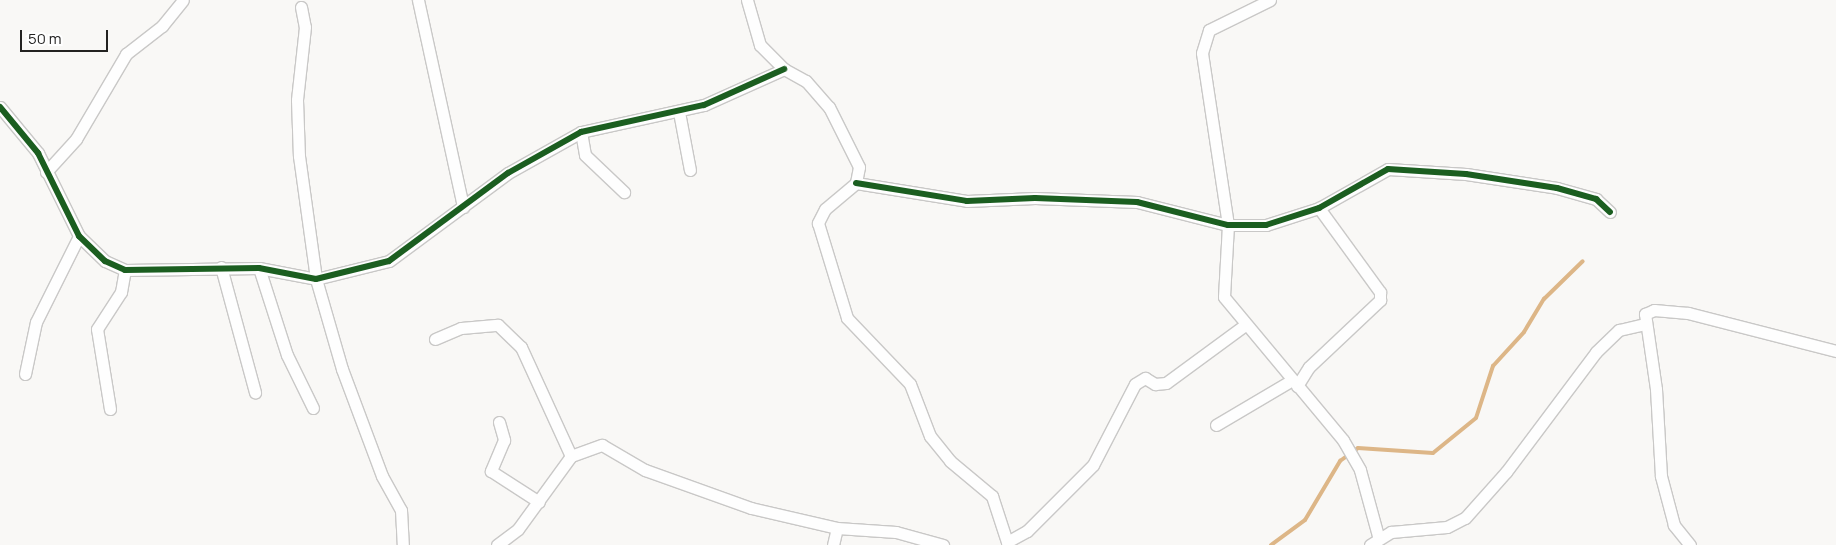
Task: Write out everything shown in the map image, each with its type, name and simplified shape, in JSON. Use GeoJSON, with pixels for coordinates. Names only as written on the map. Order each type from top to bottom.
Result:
{"type":"FeatureCollection","features":[{"type":"Feature","properties":{"kind":"street"},"geometry":{"type":"LineString","coordinates":[[46,172],[76,139],[126,54],[162,26],[184,0]]}},
{"type":"Feature","properties":{"kind":"street"},"geometry":{"type":"LineString","coordinates":[[418,0],[463,207]]}},
{"type":"Feature","properties":{"kind":"street"},"geometry":{"type":"LineString","coordinates":[[747,0],[760,45],[784,69],[806,81],[829,107],[859,168],[856,183],[825,209],[818,223],[848,318],[910,384],[930,436],[950,461],[992,496],[1008,544],[1027,531],[1093,465],[1135,384],[1145,378],[1155,384],[1166,383],[1245,325]]}},
{"type":"Feature","properties":{"kind":"street"},"geometry":{"type":"LineString","coordinates":[[1270,0],[1209,30],[1202,53],[1228,225],[1224,297],[1245,325],[1343,440],[1360,470],[1374,541],[1447,527],[1465,518],[1506,472],[1596,352],[1619,330],[1644,324]]}},
{"type":"Feature","properties":{"kind":"street"},"geometry":{"type":"LineString","coordinates":[[301,7],[305,27],[296,100],[299,156],[316,279],[342,369],[382,476],[401,510],[404,545]]}},
{"type":"Feature","properties":{"kind":"street"},"geometry":{"type":"LineString","coordinates":[[0,107],[38,153],[79,236],[105,261],[125,270],[221,267],[259,268],[316,279],[389,261],[508,174],[581,132],[679,112],[784,69]]}},
{"type":"Feature","properties":{"kind":"street"},"geometry":{"type":"LineString","coordinates":[[679,112],[690,170]]}},
{"type":"Feature","properties":{"kind":"street"},"geometry":{"type":"LineString","coordinates":[[581,132],[585,155],[624,192]]}},
{"type":"Feature","properties":{"kind":"street"},"geometry":{"type":"LineString","coordinates":[[856,183],[967,201],[1036,198],[1137,202],[1228,225],[1266,225],[1320,208],[1388,169],[1466,174],[1557,188],[1596,199],[1610,212]]}},
{"type":"Feature","properties":{"kind":"street"},"geometry":{"type":"LineString","coordinates":[[1216,425],[1294,383],[1380,300],[1380,292],[1320,208]]}},
{"type":"Feature","properties":{"kind":"street"},"geometry":{"type":"LineString","coordinates":[[24,374],[36,322],[79,236]]}},
{"type":"Feature","properties":{"kind":"street"},"geometry":{"type":"LineString","coordinates":[[221,267],[256,392]]}},
{"type":"Feature","properties":{"kind":"street"},"geometry":{"type":"LineString","coordinates":[[259,268],[287,354],[313,408]]}},
{"type":"Feature","properties":{"kind":"street"},"geometry":{"type":"LineString","coordinates":[[110,409],[96,329],[121,292],[125,270]]}},
{"type":"Feature","properties":{"kind":"street"},"geometry":{"type":"LineString","coordinates":[[1690,545],[1674,525],[1661,476],[1656,389],[1644,315],[1650,311],[1678,311],[1836,350]]}},
{"type":"Feature","properties":{"kind":"street"},"geometry":{"type":"LineString","coordinates":[[435,339],[461,328],[498,326],[521,347],[571,456]]}},
{"type":"Feature","properties":{"kind":"street"},"geometry":{"type":"LineString","coordinates":[[499,422],[504,440],[491,471],[539,502]]}},
{"type":"Feature","properties":{"kind":"street"},"geometry":{"type":"LineString","coordinates":[[497,545],[518,529],[571,456],[602,445],[645,470],[692,488],[837,528],[896,532],[942,545]]}},
{"type":"Feature","properties":{"kind":"street"},"geometry":{"type":"LineString","coordinates":[[833,545],[837,528]]}},
{"type":"Feature","properties":{"kind":"waterway"},"geometry":{"type":"LineString","coordinates":[[1271,545],[1305,520],[1340,461],[1358,448],[1433,453],[1476,418],[1493,366],[1524,332],[1544,299],[1583,261]]}},
{"type":"Feature","properties":{"kind":"cycle path"},"geometry":{"type":"LineString","coordinates":[[0,107],[38,153],[79,236],[105,261],[125,270],[259,268],[316,279],[389,261],[508,173],[581,132],[704,105],[784,69]]}},
{"type":"Feature","properties":{"kind":"cycle path"},"geometry":{"type":"LineString","coordinates":[[856,183],[967,201],[1035,198],[1137,202],[1228,225],[1266,225],[1319,208],[1388,169],[1466,174],[1557,188],[1596,199],[1610,212]]}}]}
